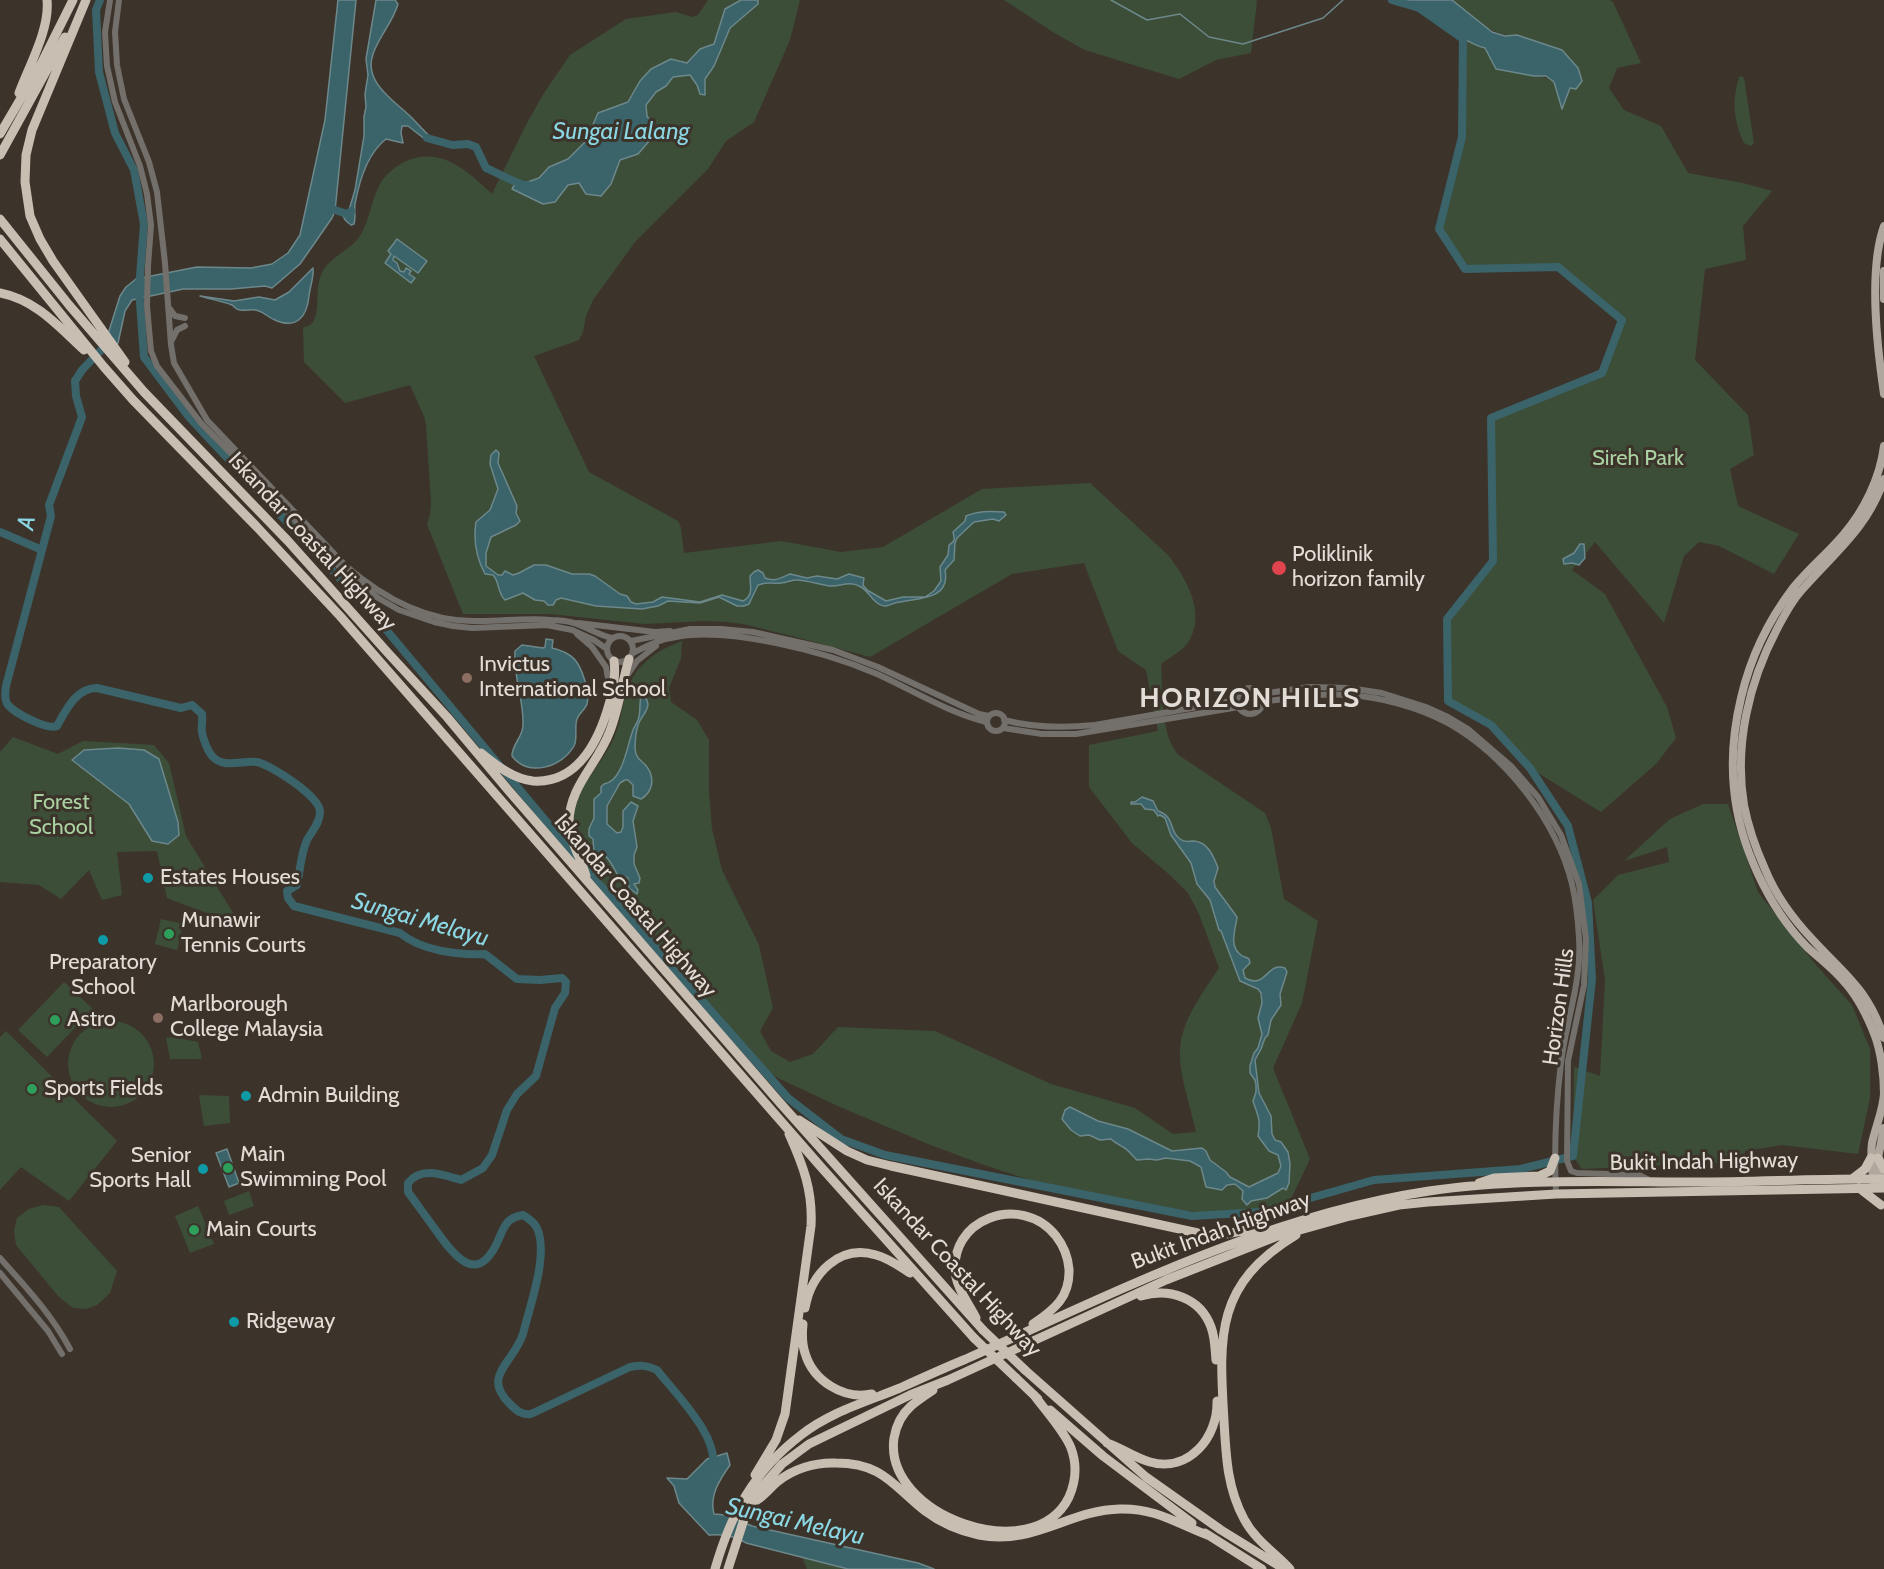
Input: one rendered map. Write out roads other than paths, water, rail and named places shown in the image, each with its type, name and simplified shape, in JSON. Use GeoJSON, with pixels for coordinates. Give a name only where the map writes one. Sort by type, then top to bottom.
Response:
{"type":"FeatureCollection","features":[{"type":"Feature","properties":{"kind":"highway"},"geometry":{"type":"LineString","coordinates":[[9,117],[43,32],[47,14],[46,0]]}},
{"type":"Feature","properties":{"kind":"highway"},"geometry":{"type":"LineString","coordinates":[[0,134],[41,64],[73,0]]}},
{"type":"Feature","properties":{"kind":"highway"},"geometry":{"type":"LineString","coordinates":[[0,155],[85,0]]}},
{"type":"Feature","properties":{"kind":"highway"},"geometry":{"type":"LineString","coordinates":[[85,0],[32,130],[25,166],[27,198],[34,227],[46,251],[144,392]]}},
{"type":"Feature","properties":{"kind":"highway","name":"Iskandar Coastal Highway"},"geometry":{"type":"LineString","coordinates":[[0,219],[69,305],[144,392],[288,541],[470,745],[792,1117],[982,1329],[1146,1477],[1259,1554],[1287,1569]]}},
{"type":"Feature","properties":{"kind":"highway","name":"Iskandar Coastal Highway"},"geometry":{"type":"LineString","coordinates":[[0,239],[133,400],[340,616],[974,1338],[1103,1456],[1210,1536],[1262,1569]]}},
{"type":"Feature","properties":{"kind":"highway"},"geometry":{"type":"LineString","coordinates":[[0,293],[21,299],[40,310],[104,367]]}},
{"type":"Feature","properties":{"kind":"highway"},"geometry":{"type":"LineString","coordinates":[[588,881],[570,834],[571,803],[578,786],[607,738],[631,656]]}},
{"type":"Feature","properties":{"kind":"highway"},"geometry":{"type":"LineString","coordinates":[[470,745],[500,767],[519,777],[534,781],[556,778],[575,768],[588,753],[604,724],[615,680],[614,661]]}},
{"type":"Feature","properties":{"kind":"highway"},"geometry":{"type":"LineString","coordinates":[[792,1117],[807,1124],[847,1151],[879,1163],[1188,1231],[1208,1234],[1226,1233],[1304,1219]]}},
{"type":"Feature","properties":{"kind":"highway"},"geometry":{"type":"LineString","coordinates":[[754,1483],[755,1472],[776,1440],[785,1414],[811,1226],[811,1198],[807,1178],[784,1124]]}},
{"type":"Feature","properties":{"kind":"highway"},"geometry":{"type":"LineString","coordinates":[[1462,1187],[1494,1178],[1539,1176],[1550,1171],[1555,1158]]}},
{"type":"Feature","properties":{"kind":"highway"},"geometry":{"type":"LineString","coordinates":[[1852,1179],[1874,1158],[1884,1169]]}},
{"type":"Feature","properties":{"kind":"highway","name":"Bukit Indah Highway"},"geometry":{"type":"LineString","coordinates":[[715,1569],[735,1511],[754,1483],[776,1457],[800,1435],[826,1418],[900,1388],[1162,1272],[1264,1232],[1304,1219],[1383,1199],[1462,1187],[1556,1182],[1852,1179],[1880,1183]]}},
{"type":"Feature","properties":{"kind":"highway","name":"Bukit Indah Highway"},"geometry":{"type":"LineString","coordinates":[[728,1569],[734,1545],[752,1501],[782,1464],[809,1444],[910,1395],[948,1380],[1166,1280],[1275,1237],[1399,1205],[1556,1194],[1859,1188],[1880,1183]]}},
{"type":"Feature","properties":{"kind":"highway"},"geometry":{"type":"LineString","coordinates":[[1859,1188],[1881,1205]]}},
{"type":"Feature","properties":{"kind":"highway"},"geometry":{"type":"LineString","coordinates":[[982,1329],[961,1292],[956,1276],[959,1248],[971,1230],[982,1221],[1002,1214],[1023,1215],[1041,1222],[1057,1237],[1067,1257],[1069,1272],[1066,1289],[1056,1307],[1017,1336]]}},
{"type":"Feature","properties":{"kind":"highway"},"geometry":{"type":"LineString","coordinates":[[1287,1569],[1252,1532],[1232,1494],[1226,1460],[1221,1349],[1225,1321],[1230,1306],[1249,1273],[1279,1245],[1320,1224]]}},
{"type":"Feature","properties":{"kind":"highway"},"geometry":{"type":"LineString","coordinates":[[900,1388],[860,1396],[842,1392],[824,1382],[813,1370],[805,1354],[802,1334],[807,1300],[812,1284],[823,1268],[851,1254],[876,1255],[920,1278]]}},
{"type":"Feature","properties":{"kind":"highway"},"geometry":{"type":"LineString","coordinates":[[1107,1443],[1156,1463],[1184,1460],[1206,1441],[1214,1428],[1218,1406],[1213,1334],[1208,1321],[1197,1307],[1181,1296],[1163,1292],[1117,1303]]}},
{"type":"Feature","properties":{"kind":"highway"},"geometry":{"type":"LineString","coordinates":[[948,1380],[911,1406],[901,1418],[894,1443],[895,1461],[902,1480],[920,1498],[955,1520],[981,1528],[1014,1530],[1037,1525],[1056,1514],[1070,1493],[1075,1471],[1071,1448],[1034,1395]]}},
{"type":"Feature","properties":{"kind":"highway"},"geometry":{"type":"LineString","coordinates":[[752,1501],[758,1500],[778,1482],[800,1469],[825,1463],[846,1463],[880,1473],[934,1517],[962,1531],[982,1536],[1023,1535],[1090,1513],[1120,1509],[1165,1516],[1210,1536]]}},
{"type":"Feature","properties":{"kind":"main road"},"geometry":{"type":"LineString","coordinates":[[1884,226],[1879,251],[1876,289],[1879,359],[1884,394]]}},
{"type":"Feature","properties":{"kind":"main road"},"geometry":{"type":"LineString","coordinates":[[1884,271],[1884,299]]}},
{"type":"Feature","properties":{"kind":"main road"},"geometry":{"type":"LineString","coordinates":[[1880,1183],[1872,1144],[1884,1094],[1876,1039],[1861,1005],[1846,984],[1807,946],[1769,897],[1757,872],[1740,823],[1733,786],[1733,755],[1741,699],[1759,644],[1793,588],[1858,516],[1875,480],[1884,446]]}},
{"type":"Feature","properties":{"kind":"main road"},"geometry":{"type":"LineString","coordinates":[[1884,479],[1866,520],[1799,593],[1767,648],[1749,699],[1741,753],[1747,821],[1765,870],[1790,914],[1853,980],[1868,1000],[1884,1038]]}},
{"type":"Feature","properties":{"kind":"main road"},"geometry":{"type":"LineString","coordinates":[[1876,499],[1884,485]]}},
{"type":"Feature","properties":{"kind":"main road"},"geometry":{"type":"LineString","coordinates":[[1874,1158],[1884,1128]]}},
{"type":"Feature","properties":{"kind":"street"},"geometry":{"type":"LineString","coordinates":[[110,0],[105,32],[107,66],[115,102],[140,166],[151,225],[148,301],[151,351],[157,366],[201,423],[343,571],[378,598],[399,610],[453,626],[548,625],[654,632],[721,629],[753,632],[833,650],[878,667],[988,719]]}},
{"type":"Feature","properties":{"kind":"street"},"geometry":{"type":"LineString","coordinates":[[119,0],[115,32],[117,65],[124,99],[149,162],[157,192],[174,363],[207,420],[346,566],[365,582],[401,604],[454,620],[548,619],[612,638],[622,636],[631,641],[690,629]]}},
{"type":"Feature","properties":{"kind":"street"},"geometry":{"type":"LineString","coordinates":[[168,302],[175,316],[185,322],[174,334],[171,345]]}},
{"type":"Feature","properties":{"kind":"street"},"geometry":{"type":"LineString","coordinates":[[172,384],[181,376]]}},
{"type":"Feature","properties":{"kind":"street"},"geometry":{"type":"LineString","coordinates":[[574,626],[607,649]]}},
{"type":"Feature","properties":{"kind":"street"},"geometry":{"type":"LineString","coordinates":[[574,626],[606,667],[611,697]]}},
{"type":"Feature","properties":{"kind":"street"},"geometry":{"type":"LineString","coordinates":[[612,638],[607,649],[610,658],[619,662],[669,638],[689,635],[753,639],[831,657],[876,674],[949,707],[988,719]]}},
{"type":"Feature","properties":{"kind":"street"},"geometry":{"type":"LineString","coordinates":[[621,687],[637,661],[669,638]]}},
{"type":"Feature","properties":{"kind":"street"},"geometry":{"type":"LineString","coordinates":[[631,641],[633,647],[631,656]]}},
{"type":"Feature","properties":{"kind":"street","name":"Horizon Hills"},"geometry":{"type":"LineString","coordinates":[[1556,1194],[1555,1158],[1561,1063],[1577,984],[1579,939],[1572,884],[1555,838],[1533,800],[1507,770],[1465,734],[1446,722],[1414,709],[1348,695],[1311,695],[1262,702],[1257,711],[1250,713],[1244,712],[1238,703],[1240,693],[1246,689],[1253,688],[1261,694],[1309,687],[1349,688],[1382,693],[1426,707],[1468,729],[1511,766],[1538,797],[1561,835],[1579,884],[1586,939],[1584,985],[1568,1061],[1566,1148],[1568,1166],[1571,1171],[1577,1173],[1639,1175],[1654,1182]]}},
{"type":"Feature","properties":{"kind":"street"},"geometry":{"type":"LineString","coordinates":[[1261,694],[1262,702]]}},
{"type":"Feature","properties":{"kind":"street"},"geometry":{"type":"LineString","coordinates":[[1238,703],[1076,734],[1042,734],[1003,728],[993,731],[988,728],[988,719],[993,714],[998,714],[1004,720],[1042,726],[1075,727],[1238,703]]}},
{"type":"Feature","properties":{"kind":"street"},"geometry":{"type":"LineString","coordinates":[[1003,728],[1004,720]]}},
{"type":"Feature","properties":{"kind":"street"},"geometry":{"type":"LineString","coordinates":[[0,1258],[57,1326],[70,1349]]}},
{"type":"Feature","properties":{"kind":"street"},"geometry":{"type":"LineString","coordinates":[[0,1273],[48,1331],[62,1354]]}},
{"type":"Feature","properties":{"kind":"water"},"geometry":{"type":"Polygon","coordinates":[[[338,0],[356,0],[335,211],[332,218],[300,264],[272,288],[265,286],[183,289],[132,300],[125,311],[116,345],[108,334],[120,296],[136,279],[197,267],[251,268],[272,264],[288,253],[300,235],[325,120],[338,0]]]}},
{"type":"Feature","properties":{"kind":"water"},"geometry":{"type":"Polygon","coordinates":[[[376,0],[395,0],[398,4],[373,54],[372,74],[382,90],[435,141],[426,140],[408,126],[402,126],[403,143],[386,139],[380,145],[369,160],[362,177],[355,204],[354,224],[351,225],[343,216],[345,211],[349,210],[355,190],[364,136],[368,75],[366,59],[376,0]]]}},
{"type":"Feature","properties":{"kind":"water","name":"Sungai Lalang"},"geometry":{"type":"Polygon","coordinates":[[[741,0],[758,0],[758,4],[730,28],[714,66],[705,79],[705,95],[700,94],[690,75],[673,77],[666,86],[656,92],[646,105],[647,116],[654,127],[664,127],[664,132],[650,140],[638,154],[620,160],[611,184],[601,196],[586,194],[579,183],[568,185],[555,202],[543,204],[512,189],[515,184],[539,178],[549,167],[568,159],[586,141],[598,113],[628,102],[640,81],[651,69],[671,59],[687,63],[700,49],[714,44],[725,9],[741,0]]]}},
{"type":"Feature","properties":{"kind":"water"},"geometry":{"type":"Polygon","coordinates":[[[1392,0],[1452,0],[1492,32],[1505,36],[1517,35],[1562,50],[1578,68],[1582,81],[1576,89],[1570,88],[1562,109],[1554,82],[1546,76],[1496,69],[1485,48],[1467,40],[1420,8],[1392,0]]]}},
{"type":"Feature","properties":{"kind":"water"},"geometry":{"type":"Polygon","coordinates":[[[397,239],[427,261],[418,273],[394,256],[393,260],[400,271],[404,272],[406,268],[411,271],[409,274],[415,278],[411,283],[385,263],[391,254],[388,251],[397,239]]]}},
{"type":"Feature","properties":{"kind":"water"},"geometry":{"type":"Polygon","coordinates":[[[313,268],[306,310],[295,322],[283,323],[256,310],[238,310],[232,305],[200,296],[234,301],[259,297],[275,300],[289,292],[313,268]]]}},
{"type":"Feature","properties":{"kind":"water"},"geometry":{"type":"Polygon","coordinates":[[[496,450],[499,453],[498,463],[517,506],[516,513],[520,521],[491,537],[486,553],[486,566],[498,575],[502,575],[505,571],[513,575],[534,565],[546,565],[572,574],[589,574],[627,596],[631,602],[636,604],[653,602],[662,597],[700,602],[722,595],[743,601],[750,593],[750,576],[758,570],[765,578],[772,580],[790,574],[807,578],[817,576],[837,579],[849,574],[864,578],[863,585],[867,590],[886,601],[903,597],[925,597],[934,591],[941,581],[940,567],[948,555],[949,545],[954,540],[953,532],[965,521],[966,516],[990,512],[1004,512],[1006,515],[999,521],[993,519],[974,522],[957,538],[954,560],[945,570],[946,580],[938,592],[932,596],[886,606],[878,604],[857,585],[830,586],[798,580],[758,585],[749,604],[744,606],[737,606],[719,597],[700,603],[668,601],[658,606],[642,609],[596,606],[561,598],[553,605],[548,605],[544,601],[535,600],[523,593],[505,600],[493,575],[485,574],[477,555],[475,542],[476,522],[490,510],[498,489],[490,464],[491,455],[496,450]]]}},
{"type":"Feature","properties":{"kind":"water"},"geometry":{"type":"Polygon","coordinates":[[[1580,544],[1584,544],[1585,558],[1579,565],[1564,564],[1563,559],[1574,553],[1580,544]]]}},
{"type":"Feature","properties":{"kind":"water"},"geometry":{"type":"Polygon","coordinates":[[[546,639],[553,640],[552,648],[570,655],[577,663],[585,681],[588,698],[586,706],[577,719],[575,743],[569,753],[562,760],[553,764],[535,768],[519,763],[512,756],[523,725],[515,651],[522,645],[543,648],[546,639]]]}},
{"type":"Feature","properties":{"kind":"water"},"geometry":{"type":"Polygon","coordinates":[[[644,696],[648,707],[638,725],[635,748],[638,757],[650,771],[652,784],[648,793],[641,799],[633,796],[633,785],[625,780],[620,783],[607,806],[607,824],[617,833],[621,832],[623,827],[623,811],[631,802],[638,806],[633,821],[637,847],[634,864],[640,878],[639,883],[634,884],[638,890],[637,894],[629,888],[628,878],[623,876],[620,878],[606,856],[603,854],[597,856],[594,853],[593,839],[589,836],[589,829],[594,818],[594,799],[601,793],[601,787],[610,782],[619,771],[639,717],[641,697],[644,696]]]}},
{"type":"Feature","properties":{"kind":"water"},"geometry":{"type":"Polygon","coordinates":[[[118,748],[144,750],[159,759],[178,822],[179,835],[168,844],[152,841],[129,804],[72,760],[84,750],[118,748]]]}},
{"type":"Feature","properties":{"kind":"water"},"geometry":{"type":"Polygon","coordinates":[[[1142,797],[1153,801],[1158,811],[1170,820],[1176,836],[1185,841],[1203,844],[1212,855],[1218,868],[1214,881],[1215,887],[1237,917],[1235,947],[1241,955],[1249,959],[1250,963],[1243,970],[1245,978],[1258,981],[1274,968],[1279,967],[1285,968],[1287,972],[1280,994],[1281,1005],[1271,1020],[1268,1035],[1255,1060],[1259,1093],[1271,1116],[1272,1134],[1288,1152],[1289,1183],[1286,1190],[1283,1188],[1267,1198],[1251,1201],[1247,1205],[1242,1199],[1243,1191],[1235,1184],[1227,1185],[1222,1190],[1206,1187],[1201,1167],[1190,1161],[1166,1158],[1137,1160],[1127,1149],[1111,1139],[1100,1140],[1089,1135],[1080,1136],[1071,1130],[1062,1119],[1065,1110],[1070,1107],[1098,1121],[1128,1129],[1172,1151],[1202,1148],[1210,1160],[1230,1177],[1249,1187],[1278,1173],[1281,1166],[1278,1155],[1269,1151],[1258,1136],[1258,1114],[1253,1101],[1256,1085],[1250,1073],[1250,1066],[1262,1034],[1258,1018],[1262,1003],[1261,993],[1258,989],[1240,981],[1219,930],[1210,900],[1197,884],[1191,863],[1171,835],[1165,818],[1158,816],[1154,810],[1145,809],[1141,804],[1131,804],[1142,797]]]}},
{"type":"Feature","properties":{"kind":"water","name":"Main Swimming Pool"},"geometry":{"type":"Polygon","coordinates":[[[227,1149],[239,1183],[229,1187],[216,1153],[227,1149]]]}},
{"type":"Feature","properties":{"kind":"water"},"geometry":{"type":"Polygon","coordinates":[[[727,1453],[730,1465],[714,1494],[714,1514],[726,1515],[752,1526],[918,1563],[934,1569],[848,1569],[746,1543],[733,1537],[709,1535],[679,1503],[674,1486],[667,1478],[687,1479],[707,1459],[727,1453]]]}},
{"type":"Feature","properties":{"kind":"waterway"},"geometry":{"type":"LineString","coordinates":[[100,0],[96,10],[99,72],[115,133],[134,170],[144,224],[139,289],[144,357],[189,417],[373,614],[591,875],[788,1098],[841,1139],[885,1155],[1192,1216],[1261,1212],[1374,1180],[1521,1169],[1573,1156],[1592,979],[1588,903],[1568,826],[1530,768],[1491,725],[1448,701],[1447,619],[1493,561],[1491,418],[1602,373],[1622,320],[1558,267],[1465,269],[1439,229],[1462,137],[1463,39],[1419,8],[1392,0]]}},
{"type":"Feature","properties":{"kind":"waterway","name":"Sungai Lalang"},"geometry":{"type":"LineString","coordinates":[[1111,0],[1147,20],[1180,14],[1209,37],[1243,44],[1323,18],[1343,0]]}},
{"type":"Feature","properties":{"kind":"waterway"},"geometry":{"type":"LineString","coordinates":[[427,138],[452,145],[468,144],[476,147],[486,168],[527,185]]}},
{"type":"Feature","properties":{"kind":"waterway"},"geometry":{"type":"LineString","coordinates":[[326,207],[350,215],[351,211]]}},
{"type":"Feature","properties":{"kind":"waterway","name":"Sungai Melayu"},"geometry":{"type":"LineString","coordinates":[[108,343],[82,370],[75,381],[76,396],[82,417],[49,505],[51,516],[6,686],[7,703],[24,717],[52,727],[57,726],[72,701],[90,689],[97,688],[181,708],[192,705],[202,714],[203,735],[213,757],[223,763],[257,762],[264,764],[294,782],[313,798],[318,806],[319,820],[305,845],[297,885],[287,891],[288,898],[294,906],[400,933],[419,944],[440,951],[485,954],[517,979],[562,978],[566,982],[565,993],[555,1008],[536,1076],[517,1094],[507,1110],[492,1155],[483,1168],[461,1180],[426,1173],[408,1183],[408,1192],[449,1248],[465,1262],[481,1263],[489,1256],[506,1224],[517,1216],[523,1215],[537,1228],[541,1252],[534,1295],[523,1334],[502,1370],[498,1385],[502,1394],[515,1409],[531,1414],[630,1367],[650,1367],[657,1370],[695,1416],[710,1444],[713,1457],[712,1469]]}},
{"type":"Feature","properties":{"kind":"waterway","name":"A"},"geometry":{"type":"LineString","coordinates":[[0,532],[42,550]]}},
{"type":"Feature","properties":{"kind":"place","name":"Poliklinik horizon family"},"geometry":{"type":"Point","coordinates":[1279,568]}},
{"type":"Feature","properties":{"kind":"place","name":"Invictus International School"},"geometry":{"type":"Point","coordinates":[467,678]}},
{"type":"Feature","properties":{"kind":"place","name":"Estates Houses"},"geometry":{"type":"Point","coordinates":[148,878]}},
{"type":"Feature","properties":{"kind":"place","name":"Munawir Tennis Courts"},"geometry":{"type":"Point","coordinates":[169,934]}},
{"type":"Feature","properties":{"kind":"place","name":"Preparatory School"},"geometry":{"type":"Point","coordinates":[103,940]}},
{"type":"Feature","properties":{"kind":"place","name":"Marlborough College Malaysia"},"geometry":{"type":"Point","coordinates":[158,1018]}},
{"type":"Feature","properties":{"kind":"place","name":"Astro"},"geometry":{"type":"Point","coordinates":[55,1020]}},
{"type":"Feature","properties":{"kind":"place","name":"Sports Fields"},"geometry":{"type":"Point","coordinates":[32,1089]}},
{"type":"Feature","properties":{"kind":"place","name":"Admin Building"},"geometry":{"type":"Point","coordinates":[246,1096]}},
{"type":"Feature","properties":{"kind":"place","name":"Main Swimming Pool"},"geometry":{"type":"Point","coordinates":[228,1168]}},
{"type":"Feature","properties":{"kind":"place","name":"Senior Sports Hall"},"geometry":{"type":"Point","coordinates":[203,1169]}},
{"type":"Feature","properties":{"kind":"place","name":"Main Courts"},"geometry":{"type":"Point","coordinates":[194,1230]}},
{"type":"Feature","properties":{"kind":"place","name":"Ridgeway"},"geometry":{"type":"Point","coordinates":[234,1322]}},
{"type":"Feature","properties":{"kind":"district","name":"HORIZON HILLS"},"geometry":{"type":"Point","coordinates":[1250,699]}},
{"type":"Feature","properties":{"kind":"park label","name":"Sireh Park"},"geometry":{"type":"Point","coordinates":[1638,459]}},
{"type":"Feature","properties":{"kind":"park label","name":"Forest School"},"geometry":{"type":"Point","coordinates":[61,816]}}]}
